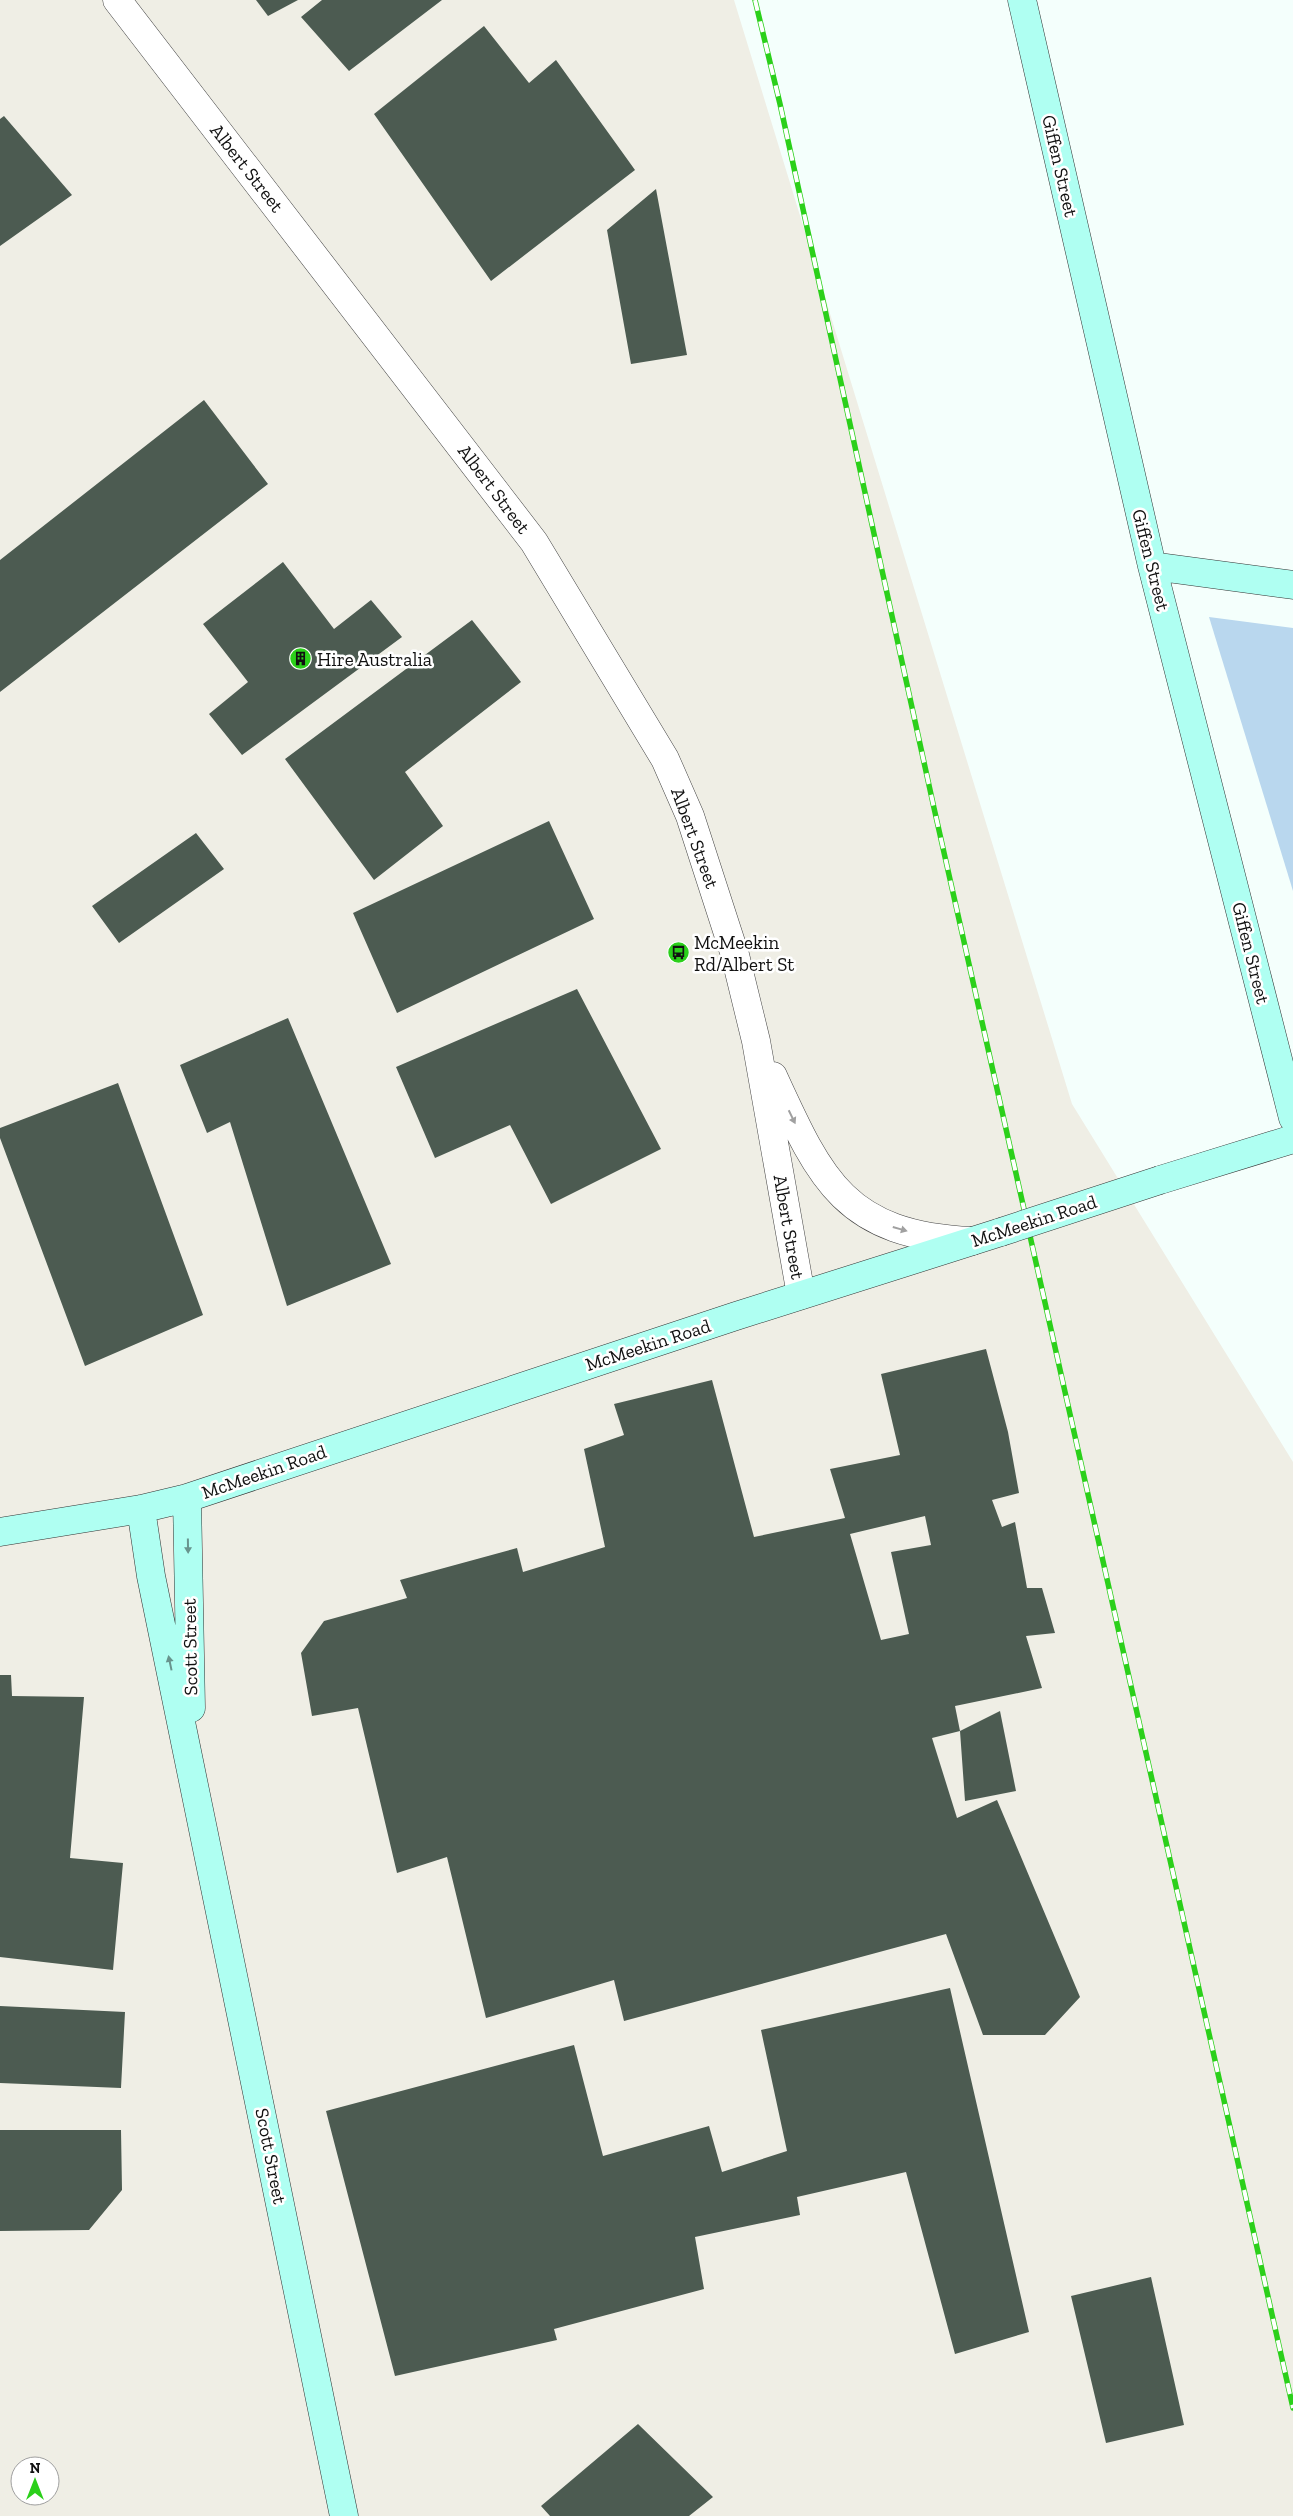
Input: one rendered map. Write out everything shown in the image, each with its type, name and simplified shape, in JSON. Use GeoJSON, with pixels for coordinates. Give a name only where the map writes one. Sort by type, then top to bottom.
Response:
{"type":"FeatureCollection","features":[{"type":"Feature","properties":{"kind":"street","name":"Albert Street"},"geometry":{"type":"LineString","coordinates":[[117,0],[534,542],[611,665],[665,759],[690,816],[735,955],[756,1041],[801,1295]]}},
{"type":"Feature","properties":{"kind":"street","name":"Giffen Street"},"geometry":{"type":"LineString","coordinates":[[1022,0],[1152,566],[1293,1118]]}},
{"type":"Feature","properties":{"kind":"street"},"geometry":{"type":"LineString","coordinates":[[1152,566],[1293,585]]}},
{"type":"Feature","properties":{"kind":"street","name":"Albert Street"},"geometry":{"type":"LineString","coordinates":[[756,1041],[813,1159],[840,1195],[853,1207],[892,1227],[947,1240],[972,1241]]}},
{"type":"Feature","properties":{"kind":"street","name":"McMeekin Road"},"geometry":{"type":"LineString","coordinates":[[0,1532],[141,1509],[188,1498],[801,1295],[1293,1139]]}},
{"type":"Feature","properties":{"kind":"street","name":"Scott Street"},"geometry":{"type":"LineString","coordinates":[[188,1498],[192,1717],[198,1796]]}},
{"type":"Feature","properties":{"kind":"street","name":"Scott Street"},"geometry":{"type":"LineString","coordinates":[[141,1509],[152,1576],[344,2516]]}},
{"type":"Feature","properties":{"kind":"shaded area"},"geometry":{"type":"Polygon","coordinates":[[[0,0],[734,0],[1072,1104],[1293,1462],[1293,2516],[0,2516],[0,0]]]}},
{"type":"Feature","properties":{"kind":"shaded area"},"geometry":{"type":"Polygon","coordinates":[[[1209,617],[1293,628],[1293,891],[1209,617]]]}},
{"type":"Feature","properties":{"kind":"building"},"geometry":{"type":"Polygon","coordinates":[[[256,0],[298,0],[268,16],[256,0]]]}},
{"type":"Feature","properties":{"kind":"building"},"geometry":{"type":"Polygon","coordinates":[[[322,0],[442,0],[349,71],[301,17],[322,0]]]}},
{"type":"Feature","properties":{"kind":"building"},"geometry":{"type":"Polygon","coordinates":[[[484,26],[529,83],[556,60],[635,170],[491,281],[374,114],[484,26]]]}},
{"type":"Feature","properties":{"kind":"building"},"geometry":{"type":"Polygon","coordinates":[[[4,116],[72,195],[0,246],[0,119],[4,116]]]}},
{"type":"Feature","properties":{"kind":"building"},"geometry":{"type":"Polygon","coordinates":[[[656,189],[687,355],[631,364],[607,230],[656,189]]]}},
{"type":"Feature","properties":{"kind":"building"},"geometry":{"type":"Polygon","coordinates":[[[204,400],[268,484],[0,692],[0,560],[204,400]]]}},
{"type":"Feature","properties":{"kind":"building","name":"Hire Australia"},"geometry":{"type":"Polygon","coordinates":[[[283,562],[334,629],[371,600],[402,637],[242,755],[209,714],[248,682],[203,624],[283,562]]]}},
{"type":"Feature","properties":{"kind":"building"},"geometry":{"type":"Polygon","coordinates":[[[472,620],[521,682],[405,772],[443,826],[374,880],[285,759],[472,620]]]}},
{"type":"Feature","properties":{"kind":"building"},"geometry":{"type":"Polygon","coordinates":[[[549,821],[594,919],[397,1013],[353,913],[549,821]]]}},
{"type":"Feature","properties":{"kind":"building"},"geometry":{"type":"Polygon","coordinates":[[[196,833],[224,869],[119,943],[92,906],[196,833]]]}},
{"type":"Feature","properties":{"kind":"building"},"geometry":{"type":"Polygon","coordinates":[[[577,989],[661,1149],[551,1204],[510,1125],[435,1158],[396,1067],[577,989]]]}},
{"type":"Feature","properties":{"kind":"building"},"geometry":{"type":"Polygon","coordinates":[[[288,1018],[391,1264],[287,1306],[230,1122],[207,1133],[180,1065],[288,1018]]]}},
{"type":"Feature","properties":{"kind":"building"},"geometry":{"type":"Polygon","coordinates":[[[118,1083],[203,1315],[85,1366],[0,1138],[0,1128],[118,1083]]]}},
{"type":"Feature","properties":{"kind":"building"},"geometry":{"type":"Polygon","coordinates":[[[986,1349],[1008,1432],[1019,1493],[992,1500],[1002,1527],[1015,1522],[1027,1588],[1042,1588],[1055,1633],[1026,1636],[1042,1688],[955,1706],[960,1731],[932,1738],[957,1818],[997,1800],[1080,1997],[1045,2035],[983,2035],[946,1934],[624,2021],[614,1980],[486,2018],[447,1857],[397,1873],[358,1708],[312,1716],[301,1653],[324,1621],[407,1598],[400,1580],[517,1548],[523,1572],[605,1547],[584,1449],[624,1435],[614,1404],[712,1380],[754,1537],[845,1518],[830,1469],[900,1455],[881,1374],[986,1349]],[[925,1516],[850,1534],[881,1640],[909,1634],[891,1552],[931,1545],[925,1516]]]}},
{"type":"Feature","properties":{"kind":"building"},"geometry":{"type":"Polygon","coordinates":[[[0,1675],[11,1675],[12,1696],[84,1697],[70,1858],[123,1863],[113,1970],[0,1957],[0,1675]]]}},
{"type":"Feature","properties":{"kind":"building"},"geometry":{"type":"Polygon","coordinates":[[[1000,1711],[1016,1791],[965,1801],[960,1731],[1000,1711]]]}},
{"type":"Feature","properties":{"kind":"building"},"geometry":{"type":"Polygon","coordinates":[[[950,1988],[1029,2332],[955,2354],[906,2172],[797,2197],[800,2215],[695,2237],[704,2289],[554,2329],[557,2340],[395,2376],[326,2111],[574,2045],[603,2156],[709,2126],[722,2172],[787,2151],[761,2030],[950,1988]]]}},
{"type":"Feature","properties":{"kind":"building"},"geometry":{"type":"Polygon","coordinates":[[[0,2006],[125,2012],[121,2088],[0,2083],[0,2006]]]}},
{"type":"Feature","properties":{"kind":"building"},"geometry":{"type":"Polygon","coordinates":[[[0,2130],[121,2130],[122,2190],[89,2230],[0,2231],[0,2130]]]}},
{"type":"Feature","properties":{"kind":"building"},"geometry":{"type":"Polygon","coordinates":[[[1151,2277],[1184,2425],[1106,2443],[1071,2296],[1151,2277]]]}},
{"type":"Feature","properties":{"kind":"building"},"geometry":{"type":"Polygon","coordinates":[[[638,2424],[713,2497],[689,2516],[550,2516],[541,2506],[638,2424]]]}},
{"type":"Feature","properties":{"kind":"railway"},"geometry":{"type":"LineString","coordinates":[[755,0],[780,104],[934,808],[1293,2408]]}},
{"type":"Feature","properties":{"kind":"place","name":"Hire Australia"},"geometry":{"type":"Point","coordinates":[301,659]}},
{"type":"Feature","properties":{"kind":"place","name":"McMeekin Rd/Albert St"},"geometry":{"type":"Point","coordinates":[678,953]}}]}
